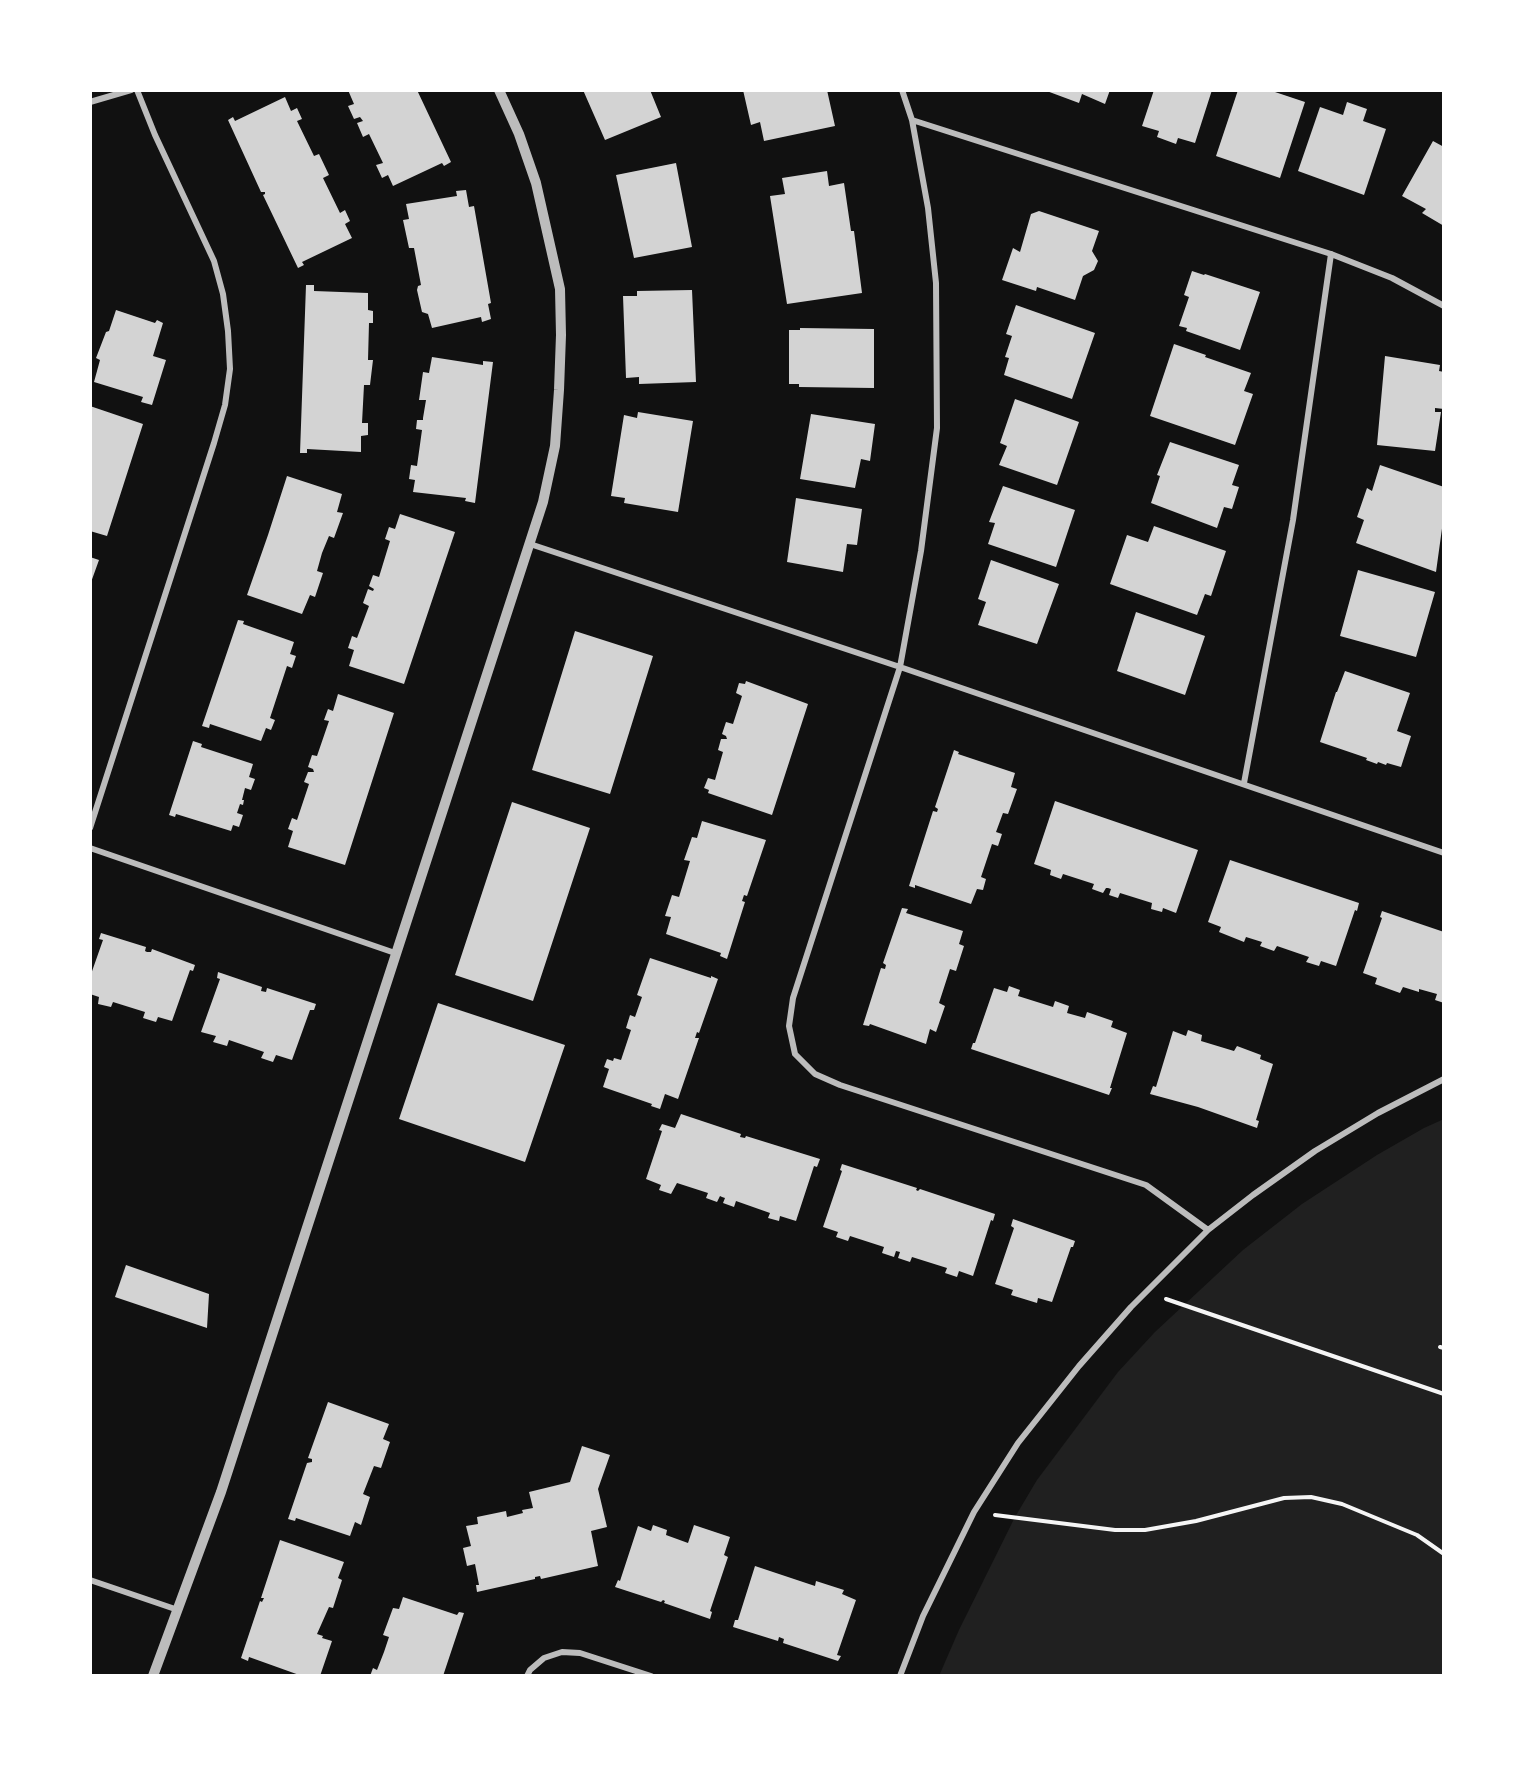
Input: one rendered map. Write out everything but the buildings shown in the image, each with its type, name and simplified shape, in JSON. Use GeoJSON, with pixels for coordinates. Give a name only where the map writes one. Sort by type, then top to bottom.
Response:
{"type":"FeatureCollection","features":[{"type":"Feature","properties":{"kind":"street"},"geometry":{"type":"LineString","coordinates":[[90,102],[131,90]]}},
{"type":"Feature","properties":{"kind":"street"},"geometry":{"type":"LineString","coordinates":[[90,828],[214,442],[225,405],[230,369],[225,303],[214,261],[137,90]]}},
{"type":"Feature","properties":{"kind":"street"},"geometry":{"type":"LineString","coordinates":[[153,1676],[225,1480],[543,502],[555,446],[559,390],[560,289],[536,183],[519,134],[499,90]]}},
{"type":"Feature","properties":{"kind":"street"},"geometry":{"type":"LineString","coordinates":[[902,90],[912,120],[928,208],[936,283],[937,428],[921,551],[900,667],[793,998],[789,1026],[795,1054],[815,1074],[840,1085],[1146,1185],[1208,1230]]}},
{"type":"Feature","properties":{"kind":"street"},"geometry":{"type":"LineString","coordinates":[[912,120],[1331,254],[1392,278],[1444,306]]}},
{"type":"Feature","properties":{"kind":"street"},"geometry":{"type":"LineString","coordinates":[[1244,783],[1293,520],[1331,254]]}},
{"type":"Feature","properties":{"kind":"street"},"geometry":{"type":"LineString","coordinates":[[530,544],[1244,783],[1444,853]]}},
{"type":"Feature","properties":{"kind":"street"},"geometry":{"type":"LineString","coordinates":[[90,848],[395,953]]}},
{"type":"Feature","properties":{"kind":"street"},"geometry":{"type":"LineString","coordinates":[[900,1676],[923,1616],[974,1512],[1018,1443],[1079,1366],[1146,1292],[1208,1230],[1253,1195],[1315,1151],[1378,1113],[1444,1079]]}},
{"type":"Feature","properties":{"kind":"street"},"geometry":{"type":"LineString","coordinates":[[90,1580],[178,1610]]}},
{"type":"Feature","properties":{"kind":"street"},"geometry":{"type":"LineString","coordinates":[[527,1676],[530,1670],[544,1658],[562,1652],[580,1653],[651,1676]]}},
{"type":"Feature","properties":{"kind":"path"},"geometry":{"type":"LineString","coordinates":[[1146,1292],[1444,1394]]}},
{"type":"Feature","properties":{"kind":"path"},"geometry":{"type":"LineString","coordinates":[[974,1512],[1114,1530],[1145,1530],[1196,1521],[1284,1498],[1311,1497],[1342,1504],[1418,1535],[1444,1554]]}},
{"type":"Feature","properties":{"kind":"shaded area"},"geometry":{"type":"Polygon","coordinates":[[[1444,1119],[1444,1676],[939,1676],[1015,1517],[1037,1480],[1118,1372],[1155,1332],[1243,1250],[1302,1204],[1377,1155],[1444,1119]]]}}]}
